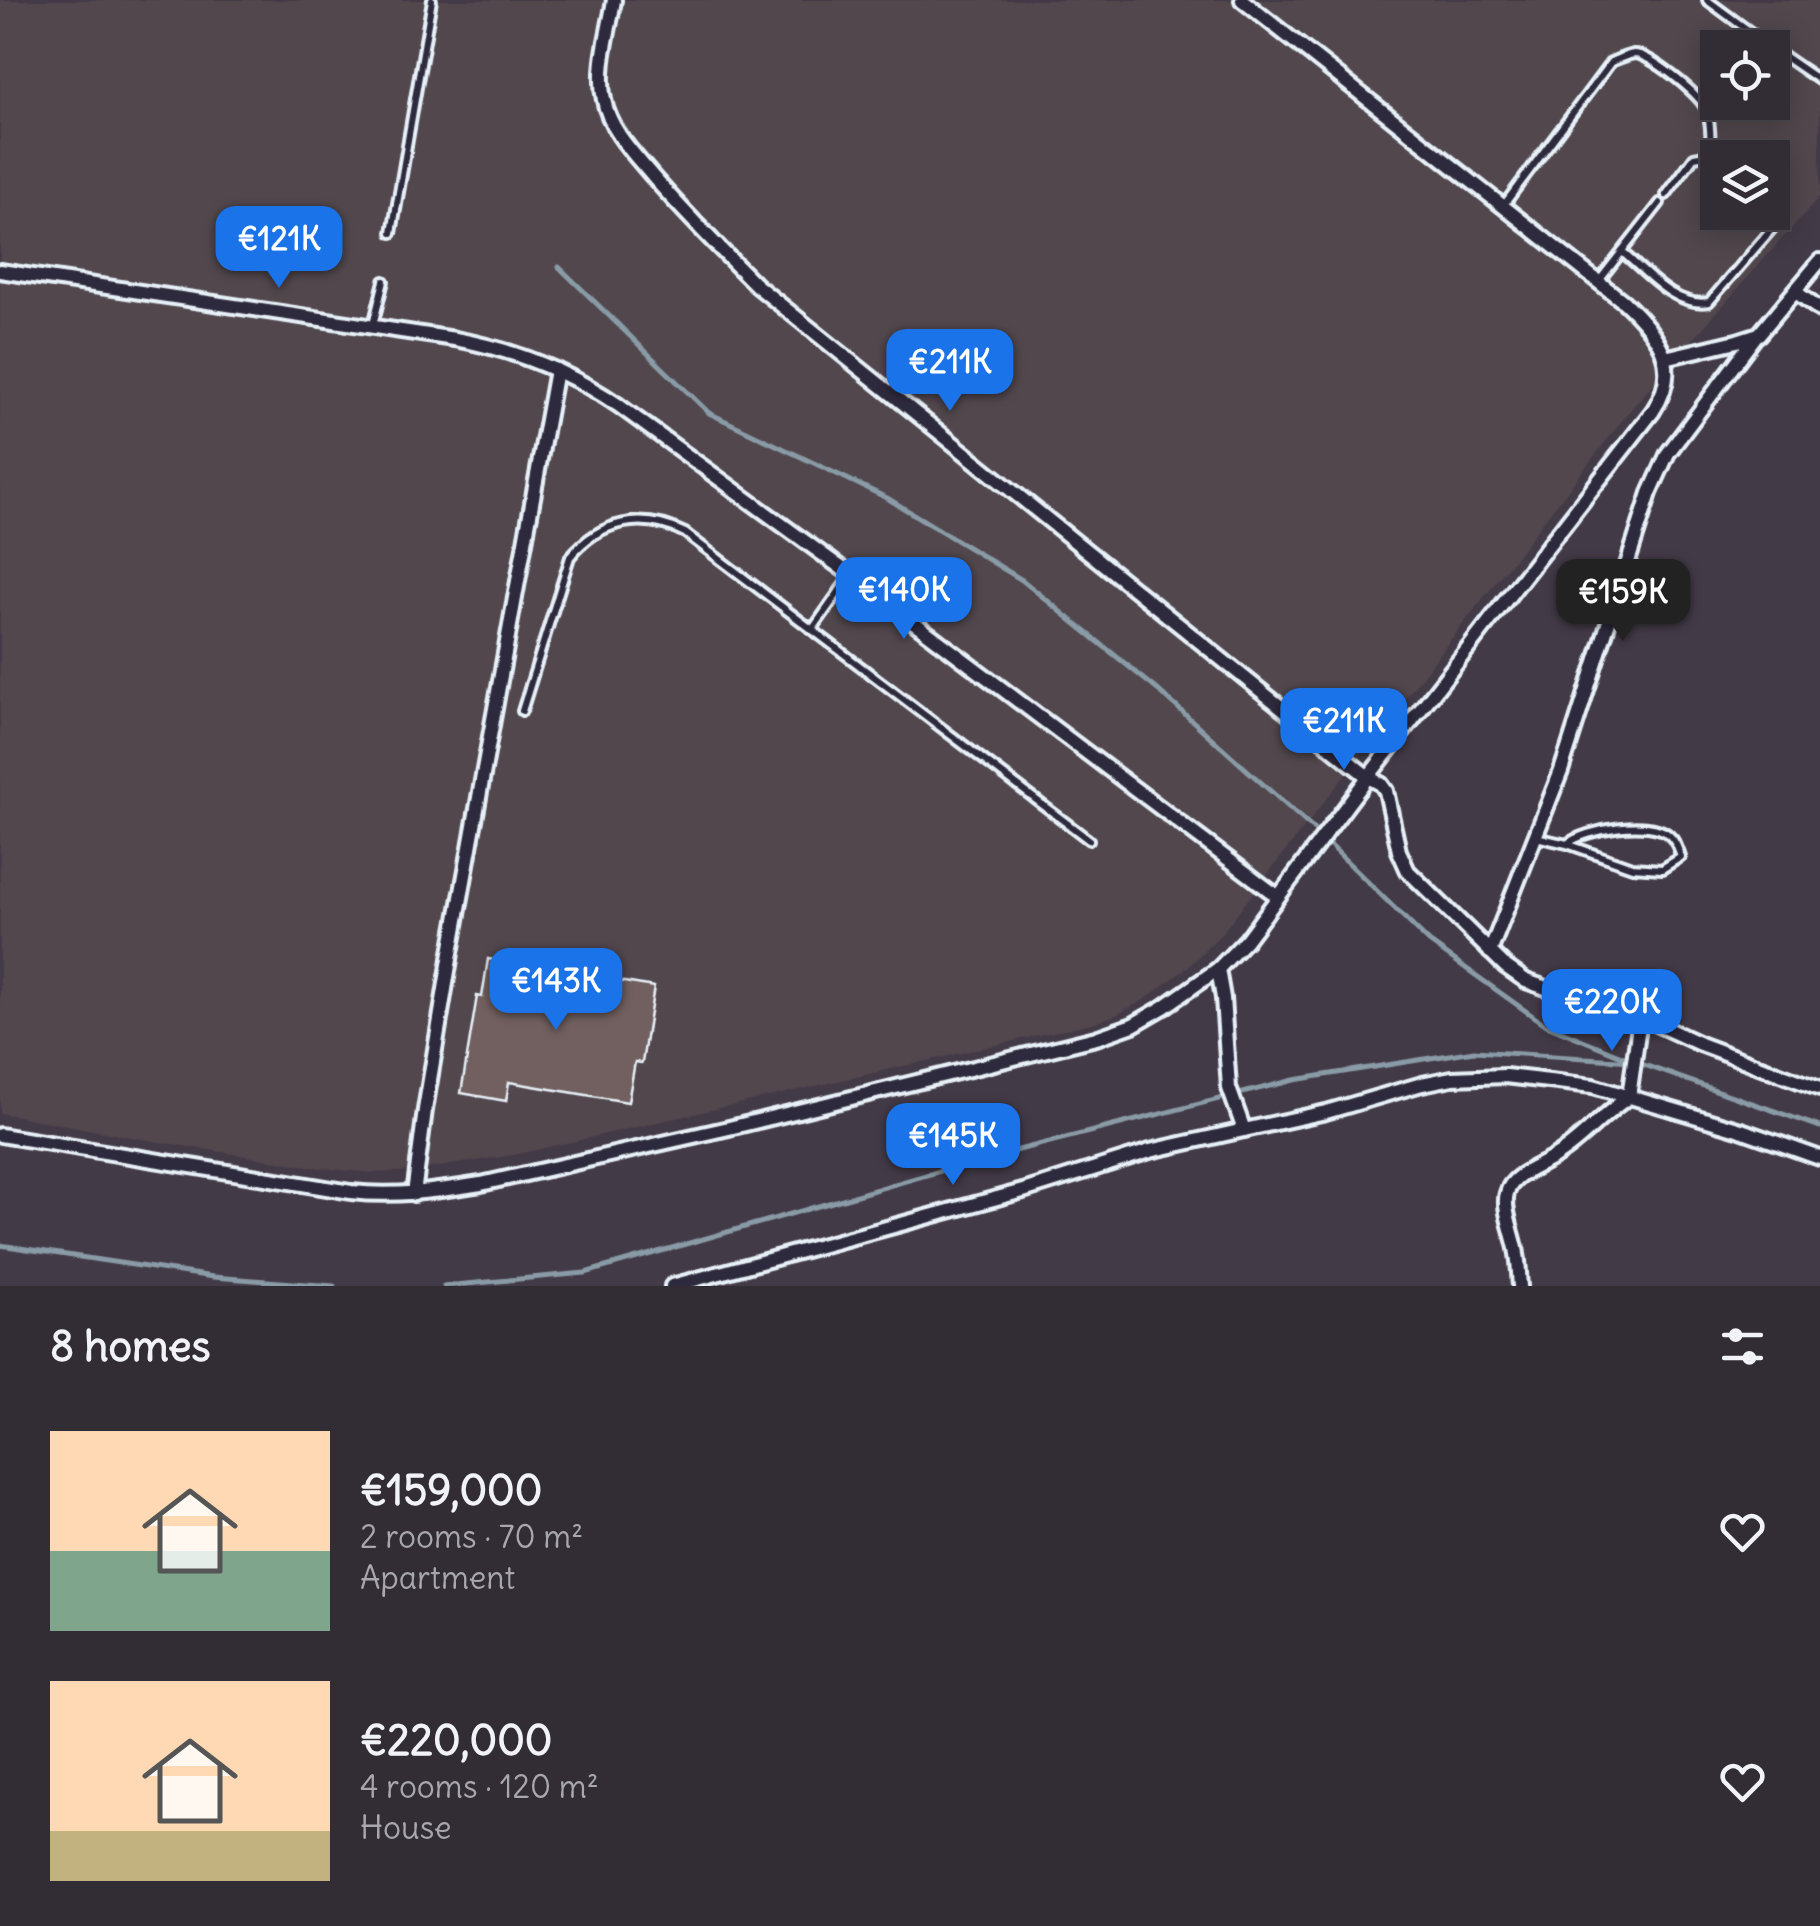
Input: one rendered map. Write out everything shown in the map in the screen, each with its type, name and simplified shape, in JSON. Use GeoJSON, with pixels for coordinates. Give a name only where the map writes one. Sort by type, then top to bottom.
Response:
{"type":"FeatureCollection","features":[{"type":"Feature","properties":{"kind":"street"},"geometry":{"type":"LineString","coordinates":[[614,0],[603,70],[606,109],[626,144],[694,224],[756,285],[1381,784],[1408,871],[1490,952],[1535,985],[1612,1004],[1700,1044],[1820,1089]]}},
{"type":"Feature","properties":{"kind":"street"},"geometry":{"type":"LineString","coordinates":[[0,1135],[351,1192],[414,1194],[482,1184],[710,1133],[1086,1041],[1142,1020],[1218,969],[1246,940],[1276,896],[1653,411],[1665,386],[1667,367],[1658,340],[1645,322],[1242,0]]}},
{"type":"Feature","properties":{"kind":"street"},"geometry":{"type":"LineString","coordinates":[[1490,952],[1577,723],[1650,493],[1668,453],[1756,336],[1820,261]]}},
{"type":"Feature","properties":{"kind":"street"},"geometry":{"type":"LineString","coordinates":[[0,271],[481,344],[526,357],[580,380],[850,575],[1276,896]]}},
{"type":"Feature","properties":{"kind":"street"},"geometry":{"type":"LineString","coordinates":[[1796,292],[1820,310]]}},
{"type":"Feature","properties":{"kind":"street"},"geometry":{"type":"LineString","coordinates":[[1665,358],[1756,336]]}},
{"type":"Feature","properties":{"kind":"street"},"geometry":{"type":"LineString","coordinates":[[414,1194],[454,934],[556,370]]}},
{"type":"Feature","properties":{"kind":"street"},"geometry":{"type":"LineString","coordinates":[[1218,969],[1229,1088],[1244,1130]]}},
{"type":"Feature","properties":{"kind":"street"},"geometry":{"type":"LineString","coordinates":[[1629,1097],[1640,1018]]}},
{"type":"Feature","properties":{"kind":"street"},"geometry":{"type":"LineString","coordinates":[[672,1286],[1023,1191],[1150,1150],[1304,1117],[1452,1078],[1494,1076],[1584,1084],[1741,1130],[1820,1158]]}},
{"type":"Feature","properties":{"kind":"street"},"geometry":{"type":"LineString","coordinates":[[1520,1286],[1506,1202],[1511,1184],[1572,1147],[1613,1107],[1629,1097]]}},
{"type":"Feature","properties":{"kind":"lane"},"geometry":{"type":"LineString","coordinates":[[392,234],[432,0]]}},
{"type":"Feature","properties":{"kind":"lane"},"geometry":{"type":"LineString","coordinates":[[1706,0],[1747,30]]}},
{"type":"Feature","properties":{"kind":"lane"},"geometry":{"type":"LineString","coordinates":[[1503,206],[1612,62],[1633,54],[1661,68],[1703,103],[1712,140]]}},
{"type":"Feature","properties":{"kind":"lane"},"geometry":{"type":"LineString","coordinates":[[1790,61],[1820,82]]}},
{"type":"Feature","properties":{"kind":"lane"},"geometry":{"type":"LineString","coordinates":[[1666,194],[1694,157],[1700,157]]}},
{"type":"Feature","properties":{"kind":"lane"},"geometry":{"type":"LineString","coordinates":[[1598,282],[1660,203]]}},
{"type":"Feature","properties":{"kind":"lane"},"geometry":{"type":"LineString","coordinates":[[1622,252],[1678,298],[1698,304],[1709,302],[1771,230]]}},
{"type":"Feature","properties":{"kind":"lane"},"geometry":{"type":"LineString","coordinates":[[373,326],[384,281]]}},
{"type":"Feature","properties":{"kind":"lane"},"geometry":{"type":"LineString","coordinates":[[522,711],[570,557],[586,539],[608,527],[632,521],[660,523],[685,533],[1088,840]]}},
{"type":"Feature","properties":{"kind":"lane"},"geometry":{"type":"LineString","coordinates":[[812,630],[850,575]]}},
{"type":"Feature","properties":{"kind":"lane"},"geometry":{"type":"LineString","coordinates":[[1534,837],[1632,867],[1662,870],[1681,857],[1667,832],[1646,826],[1591,833],[1567,844]]}},
{"type":"Feature","properties":{"kind":"shaded area"},"geometry":{"type":"Polygon","coordinates":[[[0,0],[1820,0],[1820,196],[1790,230],[1790,140],[1700,140],[1700,230],[1790,230],[1632,408],[1221,934],[1188,967],[1144,1000],[1092,1023],[514,1155],[413,1171],[372,1173],[320,1168],[0,1113],[0,0]]]}},
{"type":"Feature","properties":{"kind":"building"},"geometry":{"type":"Polygon","coordinates":[[[488,959],[654,987],[642,1063],[635,1062],[628,1102],[509,1082],[506,1101],[461,1093],[477,996],[482,997],[488,959]]]}},
{"type":"Feature","properties":{"kind":"waterway"},"geometry":{"type":"LineString","coordinates":[[559,267],[709,413],[887,498],[1022,580],[1159,691],[1322,837],[1429,942],[1544,1024],[1624,1057]]}},
{"type":"Feature","properties":{"kind":"waterway"},"geometry":{"type":"LineString","coordinates":[[444,1286],[585,1273],[975,1161],[1294,1080],[1474,1051],[1633,1061],[1820,1127]]}},
{"type":"Feature","properties":{"kind":"waterway"},"geometry":{"type":"LineString","coordinates":[[0,1245],[213,1277],[334,1286]]}}]}
